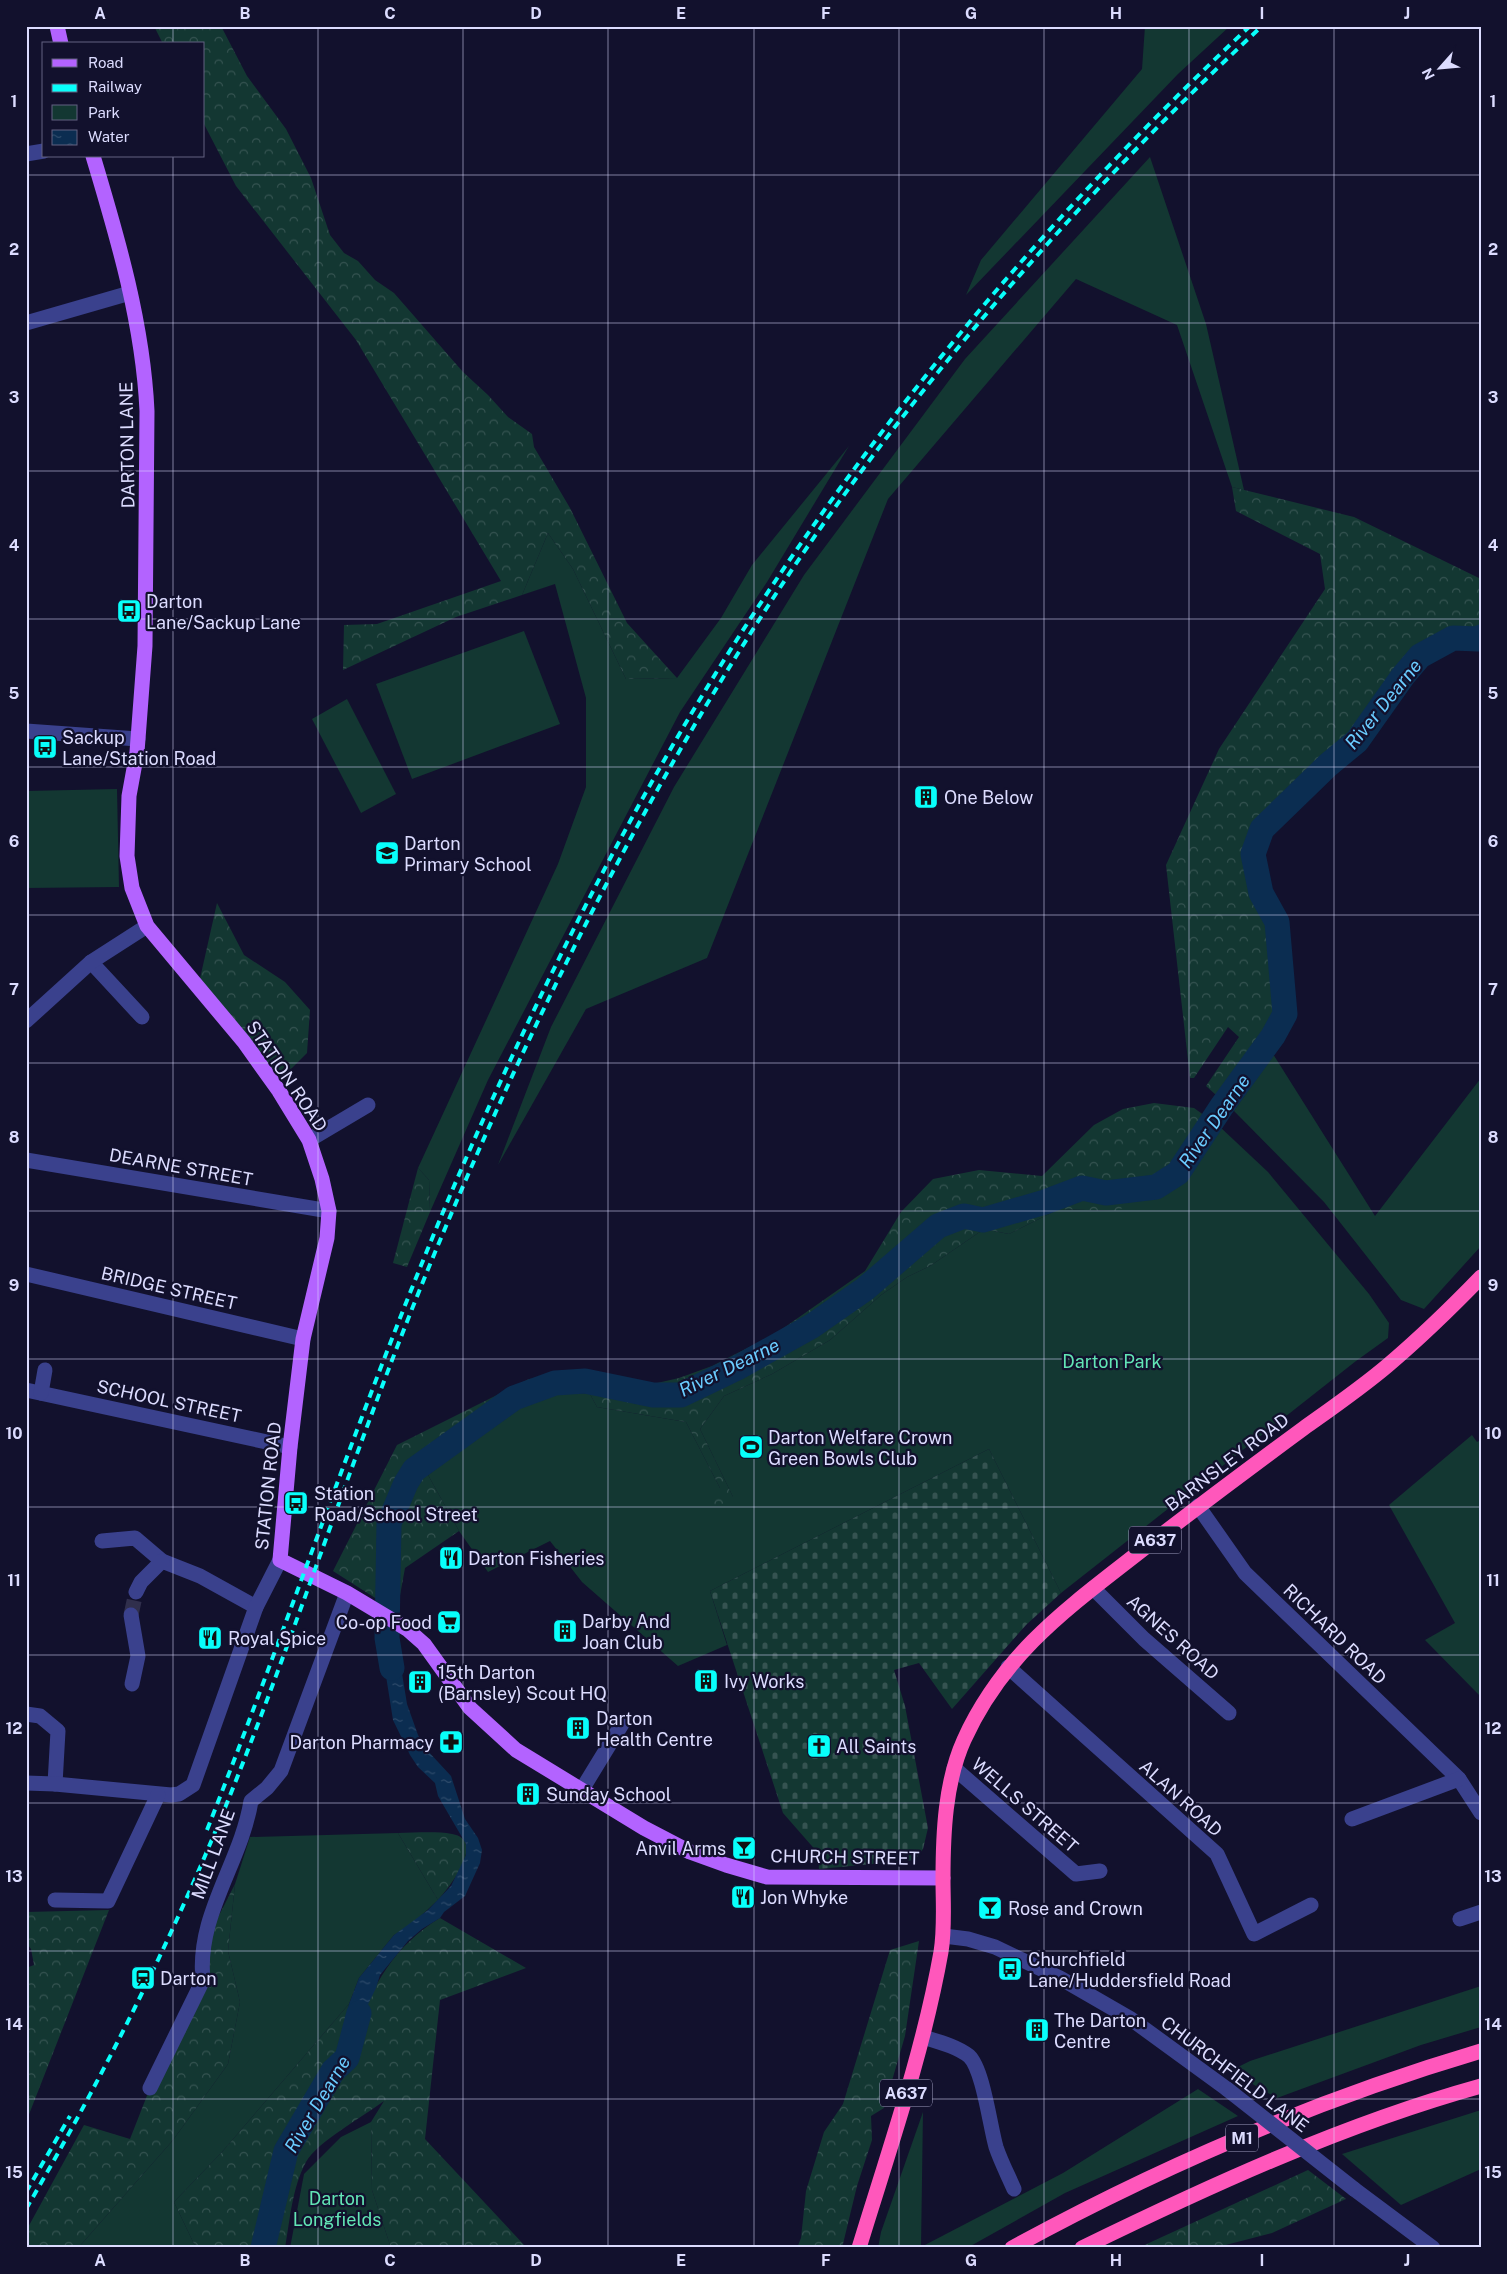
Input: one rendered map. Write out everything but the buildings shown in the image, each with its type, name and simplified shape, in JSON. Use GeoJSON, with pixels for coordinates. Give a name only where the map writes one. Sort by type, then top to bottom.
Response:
{"type":"FeatureCollection","features":[{"type":"Feature","properties":{"kind":"highway","name":"BARNSLEY ROAD"},"geometry":{"type":"LineString","coordinates":[[943,1878],[947,1803],[954,1768],[963,1742],[979,1711],[1008,1667],[1044,1628],[1093,1588],[1198,1506],[1385,1368],[1447,1312],[1481,1277]]}},
{"type":"Feature","properties":{"kind":"highway","name":"A637"},"geometry":{"type":"LineString","coordinates":[[859,2248],[923,2037],[944,1936],[943,1878]]}},
{"type":"Feature","properties":{"kind":"highway","name":"M1"},"geometry":{"type":"LineString","coordinates":[[1012,2248],[1198,2156],[1308,2111],[1481,2051]]}},
{"type":"Feature","properties":{"kind":"highway","name":"M1"},"geometry":{"type":"LineString","coordinates":[[1082,2248],[1194,2194],[1276,2159],[1429,2100],[1481,2086]]}},
{"type":"Feature","properties":{"kind":"main road"},"geometry":{"type":"LineString","coordinates":[[57,26],[61,42]]}},
{"type":"Feature","properties":{"kind":"main road","name":"DARTON LANE"},"geometry":{"type":"LineString","coordinates":[[94,158],[130,293],[142,346],[147,411],[145,646],[138,739]]}},
{"type":"Feature","properties":{"kind":"main road","name":"STATION ROAD"},"geometry":{"type":"LineString","coordinates":[[138,739],[129,796],[127,856],[132,888],[147,926],[244,1042],[279,1091],[310,1140],[322,1179],[329,1211],[327,1238],[303,1339],[290,1447],[280,1560]]}},
{"type":"Feature","properties":{"kind":"main road","name":"CHURCH STREET"},"geometry":{"type":"LineString","coordinates":[[280,1560],[374,1609],[400,1625],[424,1644],[470,1708],[516,1750],[644,1828],[690,1852],[767,1877],[943,1878]]}},
{"type":"Feature","properties":{"kind":"street"},"geometry":{"type":"LineString","coordinates":[[26,154],[42,151]]}},
{"type":"Feature","properties":{"kind":"street"},"geometry":{"type":"LineString","coordinates":[[26,323],[130,293]]}},
{"type":"Feature","properties":{"kind":"street"},"geometry":{"type":"LineString","coordinates":[[26,731],[138,739]]}},
{"type":"Feature","properties":{"kind":"street"},"geometry":{"type":"LineString","coordinates":[[26,1021],[91,962],[147,926]]}},
{"type":"Feature","properties":{"kind":"street"},"geometry":{"type":"LineString","coordinates":[[91,962],[142,1017]]}},
{"type":"Feature","properties":{"kind":"street"},"geometry":{"type":"LineString","coordinates":[[310,1140],[368,1106]]}},
{"type":"Feature","properties":{"kind":"street","name":"DEARNE STREET"},"geometry":{"type":"LineString","coordinates":[[26,1160],[329,1211]]}},
{"type":"Feature","properties":{"kind":"street","name":"BRIDGE STREET"},"geometry":{"type":"LineString","coordinates":[[26,1274],[303,1339]]}},
{"type":"Feature","properties":{"kind":"street","name":"SCHOOL STREET"},"geometry":{"type":"LineString","coordinates":[[45,1370],[33,1391],[290,1447]]}},
{"type":"Feature","properties":{"kind":"street","name":"RICHARD ROAD"},"geometry":{"type":"LineString","coordinates":[[1198,1506],[1245,1573],[1459,1779],[1481,1814]]}},
{"type":"Feature","properties":{"kind":"street"},"geometry":{"type":"LineString","coordinates":[[102,1541],[135,1538],[162,1561],[200,1576],[256,1607]]}},
{"type":"Feature","properties":{"kind":"street","name":"STATION ROAD"},"geometry":{"type":"LineString","coordinates":[[158,1795],[179,1794],[193,1785],[256,1607],[280,1560]]}},
{"type":"Feature","properties":{"kind":"street"},"geometry":{"type":"LineString","coordinates":[[136,1592],[141,1582],[162,1561]]}},
{"type":"Feature","properties":{"kind":"street","name":"AGNES ROAD"},"geometry":{"type":"LineString","coordinates":[[1093,1588],[1144,1639],[1229,1713]]}},
{"type":"Feature","properties":{"kind":"street","name":"MILL LANE"},"geometry":{"type":"LineString","coordinates":[[150,2081],[203,1980],[201,1963],[203,1945],[213,1906],[237,1853],[248,1822],[251,1802],[267,1788],[281,1771],[347,1594]]}},
{"type":"Feature","properties":{"kind":"street"},"geometry":{"type":"LineString","coordinates":[[131,1615],[138,1656],[132,1684]]}},
{"type":"Feature","properties":{"kind":"street","name":"ALAN ROAD"},"geometry":{"type":"LineString","coordinates":[[1008,1667],[1216,1854],[1254,1934],[1311,1905]]}},
{"type":"Feature","properties":{"kind":"street"},"geometry":{"type":"LineString","coordinates":[[26,1714],[40,1716],[58,1731],[55,1784]]}},
{"type":"Feature","properties":{"kind":"street"},"geometry":{"type":"LineString","coordinates":[[581,1791],[622,1724]]}},
{"type":"Feature","properties":{"kind":"street","name":"WELLS STREET"},"geometry":{"type":"LineString","coordinates":[[954,1768],[1076,1874],[1100,1871]]}},
{"type":"Feature","properties":{"kind":"street"},"geometry":{"type":"LineString","coordinates":[[1352,1819],[1459,1779]]}},
{"type":"Feature","properties":{"kind":"street"},"geometry":{"type":"LineString","coordinates":[[26,1783],[55,1784],[158,1795],[108,1901],[55,1900]]}},
{"type":"Feature","properties":{"kind":"street"},"geometry":{"type":"LineString","coordinates":[[1460,1919],[1481,1912]]}},
{"type":"Feature","properties":{"kind":"street","name":"CHURCHFIELD LANE"},"geometry":{"type":"LineString","coordinates":[[944,1936],[968,1939],[996,1947],[1060,1978],[1132,2019],[1227,2089],[1354,2189],[1433,2248]]}},
{"type":"Feature","properties":{"kind":"street"},"geometry":{"type":"LineString","coordinates":[[923,2037],[949,2045],[969,2057],[975,2064],[980,2075],[988,2118],[997,2149],[1014,2190]]}},
{"type":"Feature","properties":{"kind":"green space"},"geometry":{"type":"Polygon","coordinates":[[[154,26],[221,26],[247,76],[286,129],[311,178],[330,235],[344,253],[358,261],[375,280],[394,293],[463,372],[508,417],[532,434],[534,447],[570,508],[627,623],[677,678],[626,679],[573,569],[548,533],[522,595],[456,617],[343,670],[344,625],[377,624],[501,581],[356,340],[236,186],[205,126],[205,42],[162,42],[154,26]]]}},
{"type":"Feature","properties":{"kind":"green space"},"geometry":{"type":"Polygon","coordinates":[[[1145,26],[1230,26],[1178,74],[966,295],[981,260],[1142,69],[1145,26]]]}},
{"type":"Feature","properties":{"kind":"green space"},"geometry":{"type":"Polygon","coordinates":[[[1150,157],[1206,324],[1244,490],[1232,487],[1177,325],[1076,279],[888,499],[707,958],[586,1009],[498,1165],[551,1027],[674,787],[804,575],[965,359],[1150,157]]]}},
{"type":"Feature","properties":{"kind":"green space"},"geometry":{"type":"Polygon","coordinates":[[[849,446],[767,582],[680,712],[488,1080],[430,1212],[429,1180],[418,1168],[558,864],[586,787],[586,698],[555,584],[522,595],[548,533],[573,569],[626,679],[677,678],[721,618],[752,565],[849,446]]]}},
{"type":"Feature","properties":{"kind":"green space"},"geometry":{"type":"Polygon","coordinates":[[[1232,487],[1354,517],[1481,579],[1481,644],[1455,644],[1424,663],[1362,749],[1269,835],[1261,860],[1285,922],[1293,1015],[1273,1054],[1234,1111],[1206,1086],[1239,1037],[1228,1027],[1194,1078],[1190,1078],[1166,865],[1219,749],[1325,589],[1320,554],[1236,511],[1232,487]]]}},
{"type":"Feature","properties":{"kind":"green space"},"geometry":{"type":"Polygon","coordinates":[[[524,631],[560,724],[412,779],[376,684],[524,631]]]}},
{"type":"Feature","properties":{"kind":"green space"},"geometry":{"type":"Polygon","coordinates":[[[347,699],[396,794],[361,813],[312,719],[347,699]]]}},
{"type":"Feature","properties":{"kind":"green space"},"geometry":{"type":"Polygon","coordinates":[[[117,789],[119,887],[26,888],[26,791],[117,789]]]}},
{"type":"Feature","properties":{"kind":"green space"},"geometry":{"type":"Polygon","coordinates":[[[217,903],[244,955],[285,982],[310,1010],[307,1053],[281,1079],[199,983],[217,903]]]}},
{"type":"Feature","properties":{"kind":"green space"},"geometry":{"type":"Polygon","coordinates":[[[1273,1054],[1375,1216],[1481,1078],[1481,1246],[1424,1309],[1401,1300],[1324,1202],[1234,1111],[1273,1054]]]}},
{"type":"Feature","properties":{"kind":"green space"},"geometry":{"type":"Polygon","coordinates":[[[1154,1103],[1194,1108],[1219,1126],[1212,1134],[1198,1160],[1160,1196],[1114,1211],[1059,1209],[1009,1234],[984,1229],[930,1266],[907,1277],[881,1295],[830,1340],[772,1374],[724,1396],[700,1429],[733,1497],[713,1510],[706,1499],[720,1488],[686,1422],[597,1407],[590,1394],[556,1391],[515,1405],[428,1475],[459,1531],[405,1568],[397,1612],[333,1571],[397,1445],[529,1379],[572,1374],[644,1386],[679,1378],[712,1366],[775,1334],[865,1271],[901,1212],[933,1179],[979,1170],[1042,1176],[1094,1125],[1123,1109],[1154,1103]]]}},
{"type":"Feature","properties":{"kind":"green space","name":"Darton Park"},"geometry":{"type":"Polygon","coordinates":[[[1219,1126],[1268,1172],[1369,1294],[1389,1323],[1388,1338],[1356,1361],[1061,1593],[989,1449],[710,1591],[727,1645],[678,1666],[582,1582],[550,1541],[488,1572],[459,1531],[428,1475],[515,1405],[556,1391],[590,1394],[597,1407],[686,1422],[720,1488],[733,1497],[700,1429],[724,1396],[772,1374],[830,1340],[881,1295],[907,1277],[930,1266],[984,1229],[1009,1234],[1059,1209],[1114,1211],[1212,1134],[1219,1126]]]}},
{"type":"Feature","properties":{"kind":"green space"},"geometry":{"type":"Polygon","coordinates":[[[418,1168],[429,1180],[430,1212],[407,1267],[393,1263],[418,1168]]]}},
{"type":"Feature","properties":{"kind":"green space"},"geometry":{"type":"Polygon","coordinates":[[[1472,1435],[1477,1442],[1481,1440],[1481,1697],[1425,1640],[1455,1623],[1389,1505],[1472,1435]]]}},
{"type":"Feature","properties":{"kind":"green space"},"geometry":{"type":"Polygon","coordinates":[[[989,1449],[1061,1593],[1026,1625],[952,1709],[919,1663],[894,1670],[905,1706],[928,1828],[923,1849],[915,1860],[819,1869],[818,1853],[783,1813],[710,1591],[989,1449]]]}},
{"type":"Feature","properties":{"kind":"green space"},"geometry":{"type":"Polygon","coordinates":[[[398,1833],[438,1900],[412,1924],[394,1935],[359,1978],[349,2004],[222,2152],[174,2202],[196,2248],[78,2248],[173,2140],[228,2064],[240,2002],[228,1951],[235,1884],[250,1837],[398,1833]]]}},
{"type":"Feature","properties":{"kind":"green space"},"geometry":{"type":"Polygon","coordinates":[[[398,1833],[445,1833],[462,1838],[466,1845],[466,1854],[462,1865],[438,1900],[398,1833]]]}},
{"type":"Feature","properties":{"kind":"green space"},"geometry":{"type":"Polygon","coordinates":[[[235,1884],[228,1951],[240,2002],[228,2064],[173,2140],[78,2248],[26,2248],[26,2231],[84,2125],[130,2139],[150,2088],[203,1980],[209,1935],[235,1884]]]}},
{"type":"Feature","properties":{"kind":"green space"},"geometry":{"type":"Polygon","coordinates":[[[109,1910],[26,2122],[26,1968],[34,1965],[31,1949],[26,1942],[26,1912],[109,1910]]]}},
{"type":"Feature","properties":{"kind":"green space"},"geometry":{"type":"Polygon","coordinates":[[[440,1918],[526,1968],[440,2000],[425,2139],[527,2248],[391,2248],[372,2190],[371,2122],[384,2101],[330,2138],[306,2162],[295,2193],[285,2248],[196,2248],[174,2202],[222,2152],[349,2004],[344,2045],[354,2045],[366,2007],[384,1972],[408,1942],[440,1918]]]}},
{"type":"Feature","properties":{"kind":"green space"},"geometry":{"type":"Polygon","coordinates":[[[919,1941],[905,2036],[884,2108],[871,2116],[872,2140],[857,2186],[842,2248],[797,2248],[801,2238],[806,2191],[824,2132],[843,2104],[890,1950],[919,1941]]]}},
{"type":"Feature","properties":{"kind":"green space"},"geometry":{"type":"Polygon","coordinates":[[[1481,1986],[1481,2027],[1421,2045],[1277,2098],[1230,2071],[1250,2061],[1481,1986]]]}},
{"type":"Feature","properties":{"kind":"green space"},"geometry":{"type":"Polygon","coordinates":[[[1198,2089],[1238,2116],[1065,2193],[967,2248],[878,2248],[881,2232],[923,2112],[921,2247],[1063,2173],[1198,2089]]]}},
{"type":"Feature","properties":{"kind":"green space"},"geometry":{"type":"Polygon","coordinates":[[[1481,2110],[1481,2169],[1401,2205],[1342,2154],[1481,2110]]]}},
{"type":"Feature","properties":{"kind":"green space","name":"Darton Longfields"},"geometry":{"type":"Polygon","coordinates":[[[371,2122],[372,2190],[391,2248],[290,2248],[304,2174],[341,2137],[371,2122]]]}},
{"type":"Feature","properties":{"kind":"green space"},"geometry":{"type":"Polygon","coordinates":[[[1308,2170],[1346,2199],[1272,2233],[1214,2248],[1138,2248],[1308,2170]]]}},
{"type":"Feature","properties":{"kind":"water"},"geometry":{"type":"Polygon","coordinates":[[[375,1625],[399,1643],[398,1649],[407,1704],[418,1735],[426,1749],[451,1776],[465,1819],[478,1838],[482,1850],[480,1863],[465,1896],[444,1912],[440,1918],[422,1929],[408,1941],[380,1975],[376,1988],[359,2023],[354,2045],[344,2046],[349,2004],[359,1978],[394,1935],[428,1910],[451,1886],[466,1855],[466,1844],[438,1796],[435,1783],[418,1767],[410,1755],[393,1720],[380,1638],[375,1625]]]}},
{"type":"Feature","properties":{"kind":"waterway","name":"River Dearne"},"geometry":{"type":"LineString","coordinates":[[392,1668],[387,1638],[389,1523],[406,1483],[414,1470],[514,1398],[555,1383],[585,1381],[653,1395],[681,1395],[737,1368],[812,1326],[865,1289],[938,1226],[964,1216],[983,1220],[1045,1202],[1082,1188],[1106,1193],[1156,1187],[1178,1173],[1222,1106],[1273,1036],[1285,1014],[1277,922],[1261,893],[1253,854],[1262,829],[1328,765],[1357,741],[1403,676],[1420,656],[1453,638],[1478,639],[1481,637]]}},
{"type":"Feature","properties":{"kind":"waterway","name":"River Dearne"},"geometry":{"type":"LineString","coordinates":[[263,2248],[286,2151],[333,2071],[347,2058],[359,2013]]}},
{"type":"Feature","properties":{"kind":"tunnel"},"geometry":{"type":"LineString","coordinates":[[131,1615],[136,1592]]}},
{"type":"Feature","properties":{"kind":"railway"},"geometry":{"type":"LineString","coordinates":[[207,1830],[374,1384],[445,1207],[514,1053],[579,919],[613,853],[686,723],[764,598],[817,520],[872,444],[930,370],[1052,227],[1116,158],[1250,26]]}},
{"type":"Feature","properties":{"kind":"railway"},"geometry":{"type":"LineString","coordinates":[[26,2209],[109,2058],[184,1904],[255,1731],[404,1329],[467,1177],[504,1093],[584,926],[672,764],[719,684],[820,528],[935,375],[1061,229],[1194,91],[1262,26]]}},
{"type":"Feature","properties":{"kind":"railway"},"geometry":{"type":"LineString","coordinates":[[26,2192],[70,2116]]}},
{"type":"Feature","properties":{"kind":"place","name":"Darton Lane/Sackup Lane"},"geometry":{"type":"Point","coordinates":[129,611]}},
{"type":"Feature","properties":{"kind":"place","name":"Sackup Lane/Station Road"},"geometry":{"type":"Point","coordinates":[45,747]}},
{"type":"Feature","properties":{"kind":"place","name":"One Below"},"geometry":{"type":"Point","coordinates":[926,797]}},
{"type":"Feature","properties":{"kind":"place","name":"Darton Primary School"},"geometry":{"type":"Point","coordinates":[387,853]}},
{"type":"Feature","properties":{"kind":"place","name":"Darton Welfare Crown Green Bowls Club"},"geometry":{"type":"Point","coordinates":[751,1447]}},
{"type":"Feature","properties":{"kind":"place","name":"Station Road/School Street"},"geometry":{"type":"Point","coordinates":[296,1503]}},
{"type":"Feature","properties":{"kind":"place","name":"Darton Fisheries"},"geometry":{"type":"Point","coordinates":[451,1558]}},
{"type":"Feature","properties":{"kind":"place","name":"Co-op Food"},"geometry":{"type":"Point","coordinates":[449,1622]}},
{"type":"Feature","properties":{"kind":"place","name":"Darby And Joan Club"},"geometry":{"type":"Point","coordinates":[565,1631]}},
{"type":"Feature","properties":{"kind":"place","name":"Royal Spice"},"geometry":{"type":"Point","coordinates":[210,1638]}},
{"type":"Feature","properties":{"kind":"place","name":"Ivy Works"},"geometry":{"type":"Point","coordinates":[706,1681]}},
{"type":"Feature","properties":{"kind":"place","name":"15th Darton (Barnsley) Scout HQ"},"geometry":{"type":"Point","coordinates":[420,1682]}},
{"type":"Feature","properties":{"kind":"place","name":"Darton Health Centre"},"geometry":{"type":"Point","coordinates":[578,1728]}},
{"type":"Feature","properties":{"kind":"place","name":"Darton Pharmacy"},"geometry":{"type":"Point","coordinates":[451,1742]}},
{"type":"Feature","properties":{"kind":"place","name":"All Saints"},"geometry":{"type":"Point","coordinates":[819,1746]}},
{"type":"Feature","properties":{"kind":"place","name":"Sunday School"},"geometry":{"type":"Point","coordinates":[528,1794]}},
{"type":"Feature","properties":{"kind":"place","name":"Anvil Arms"},"geometry":{"type":"Point","coordinates":[744,1848]}},
{"type":"Feature","properties":{"kind":"place","name":"Jon Whyke"},"geometry":{"type":"Point","coordinates":[743,1897]}},
{"type":"Feature","properties":{"kind":"place","name":"Rose and Crown"},"geometry":{"type":"Point","coordinates":[990,1908]}},
{"type":"Feature","properties":{"kind":"place","name":"Churchfield Lane/Huddersfield Road"},"geometry":{"type":"Point","coordinates":[1010,1969]}},
{"type":"Feature","properties":{"kind":"place","name":"Darton"},"geometry":{"type":"Point","coordinates":[143,1978]}},
{"type":"Feature","properties":{"kind":"place","name":"The Darton Centre"},"geometry":{"type":"Point","coordinates":[1037,2030]}}]}
